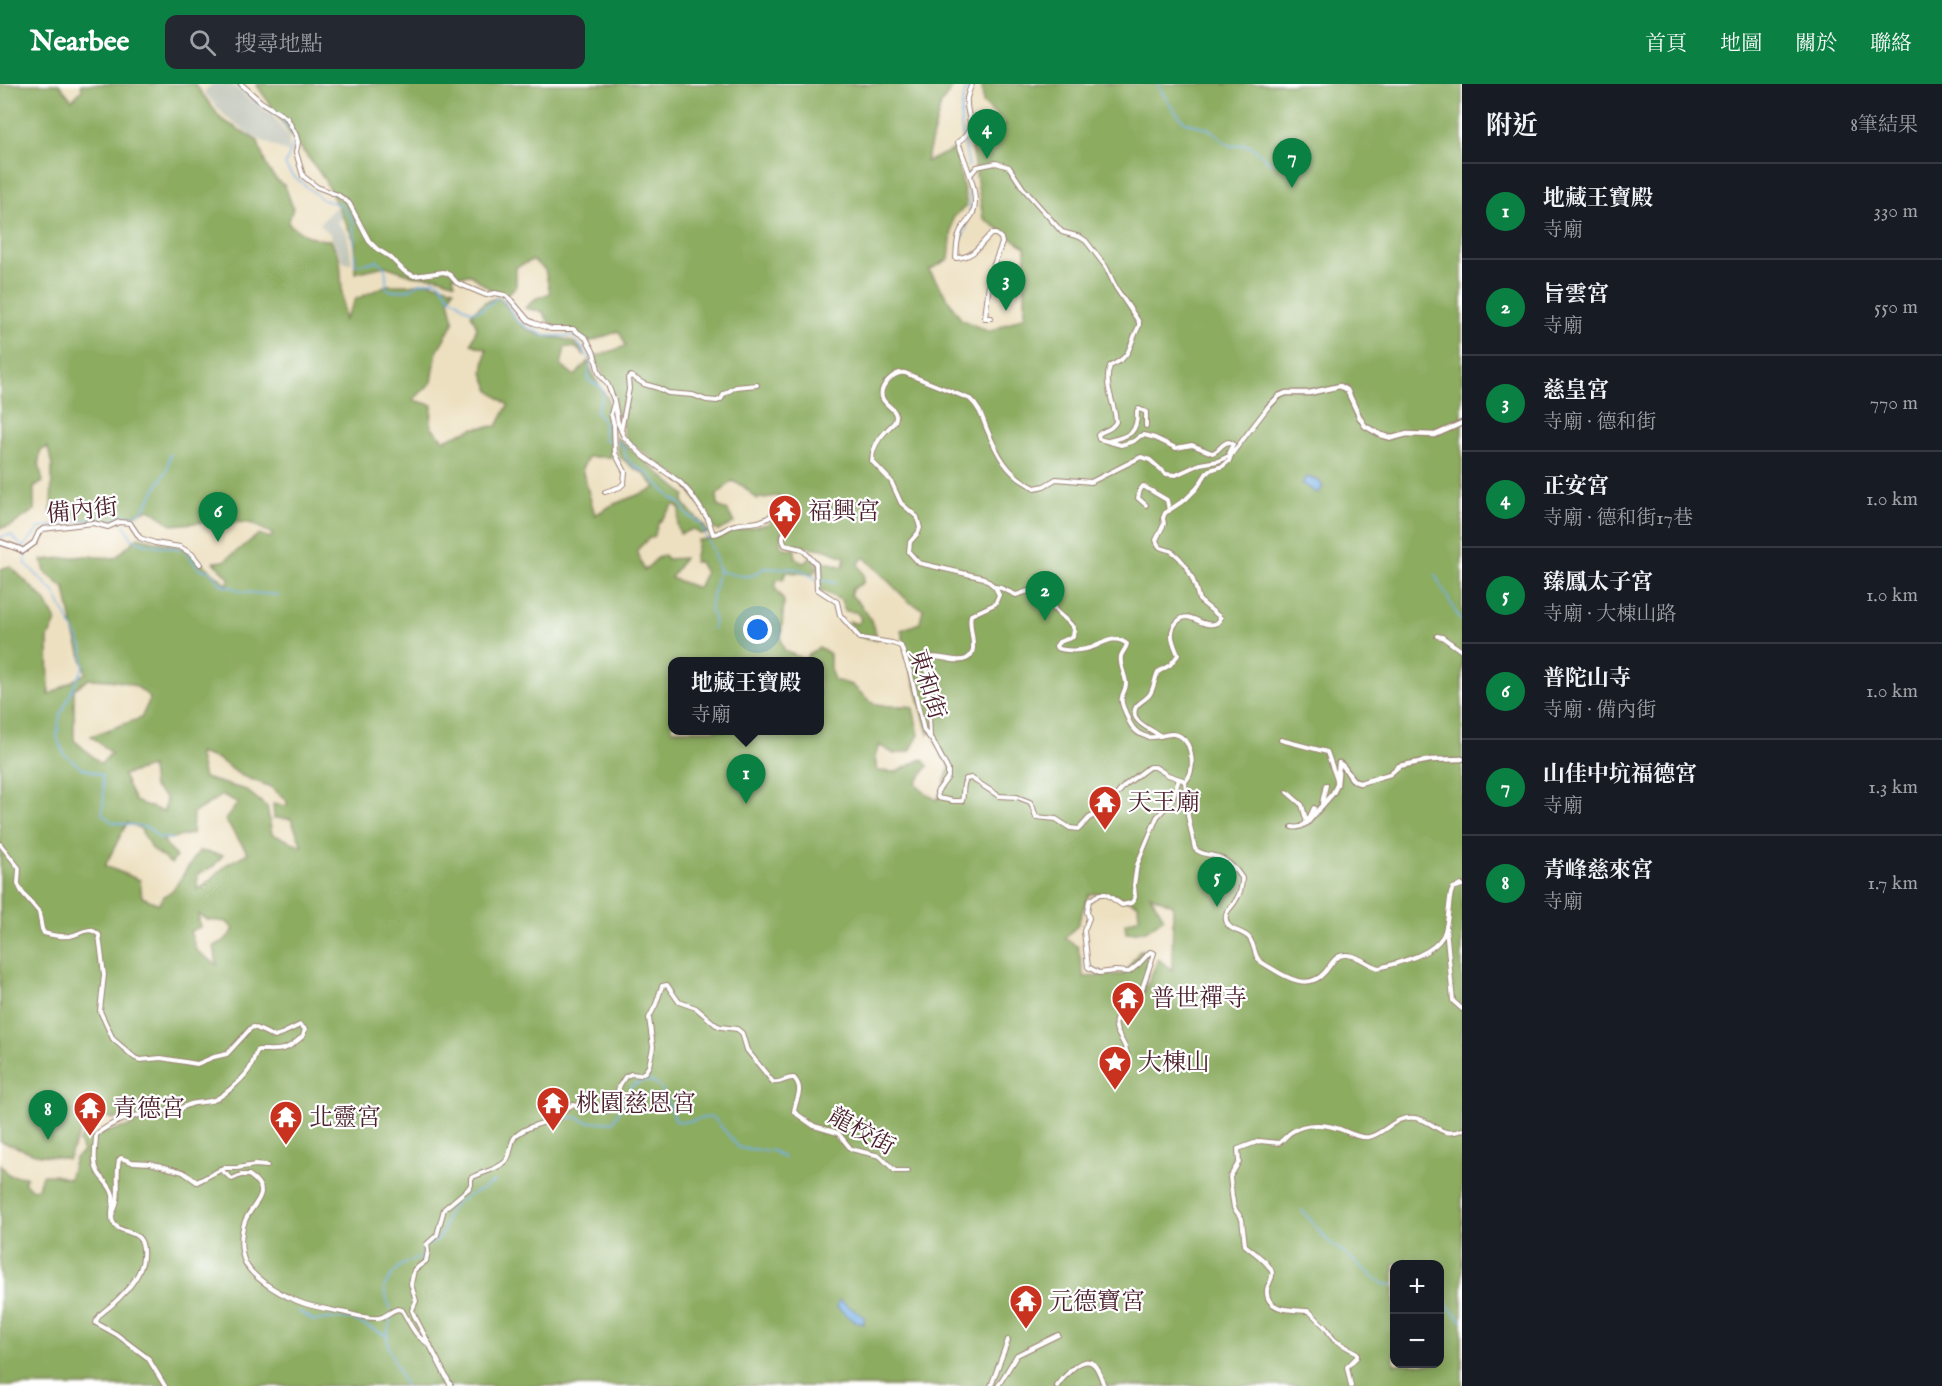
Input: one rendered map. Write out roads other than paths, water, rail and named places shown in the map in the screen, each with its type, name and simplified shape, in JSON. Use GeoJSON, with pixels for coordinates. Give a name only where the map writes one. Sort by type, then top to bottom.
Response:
{"type":"FeatureCollection","features":[{"type":"Feature","properties":{"kind":"street","name":"東和街"},"geometry":{"type":"LineString","coordinates":[[240,84],[261,102],[287,118],[298,142],[296,152],[303,176],[317,187],[349,202],[365,234],[377,249],[390,257],[404,271],[414,276],[444,273],[450,275],[457,283],[486,295],[495,293],[505,295],[534,324],[551,329],[573,329],[579,332],[591,344],[599,374],[608,385],[614,402],[621,432],[643,456],[681,483],[691,494],[708,519],[712,534],[719,534],[736,524],[753,524],[763,521],[772,514],[775,502],[782,502],[786,526],[783,542],[785,545],[802,549],[816,564],[817,589],[837,602],[840,615],[860,638],[901,646],[911,675],[924,731],[930,736]]}},
{"type":"Feature","properties":{"kind":"street"},"geometry":{"type":"LineString","coordinates":[[972,84],[967,99],[970,128],[958,142],[975,198],[974,211],[958,236],[956,258],[966,258],[972,255],[991,234],[996,234],[1001,238],[1002,243],[994,262],[988,290],[985,318],[991,318]]}},
{"type":"Feature","properties":{"kind":"street"},"geometry":{"type":"LineString","coordinates":[[968,172],[977,167],[996,163],[1014,172],[1023,188],[1062,232],[1086,241],[1106,267],[1116,288],[1139,322],[1140,326],[1125,358],[1110,366],[1107,385],[1116,418],[1114,426],[1100,433],[1099,439],[1121,445],[1128,444],[1144,435],[1176,448],[1188,444],[1212,453],[1221,445],[1229,442],[1233,444],[1229,461],[1223,466],[1210,470],[1186,499],[1163,518],[1164,524],[1156,540],[1160,548],[1175,554],[1195,583],[1199,600],[1221,618],[1217,623],[1207,625],[1186,616],[1173,626],[1171,632],[1178,655],[1170,665],[1158,672],[1150,693],[1135,711],[1136,718],[1142,724],[1161,736]]}},
{"type":"Feature","properties":{"kind":"street"},"geometry":{"type":"LineString","coordinates":[[1446,926],[1440,939],[1413,958],[1379,968],[1356,957],[1338,956],[1325,972],[1316,979],[1305,982],[1290,980],[1260,961],[1250,938],[1230,927],[1227,922],[1227,912],[1238,898],[1242,878],[1239,872],[1217,856],[1204,854],[1195,849],[1188,816],[1185,782],[1189,778],[1191,766],[1188,743],[1175,734],[1152,738],[1145,736],[1129,724],[1122,702],[1126,686],[1121,663],[1121,655],[1127,644],[1123,641],[1106,640],[1087,649],[1057,648],[1059,642],[1073,637],[1074,629],[1039,590],[1016,595],[995,587],[984,578],[919,563],[909,552],[910,542],[920,528],[917,517],[901,502],[891,481],[872,461],[872,457],[880,438],[895,421],[896,415],[882,400],[881,395],[882,389],[897,373],[905,373],[970,399],[977,405],[998,455],[1015,475],[1035,489],[1056,479],[1091,482],[1141,457],[1150,460],[1164,472],[1176,475],[1200,464],[1218,461],[1231,454],[1268,407],[1279,396],[1286,393],[1309,393],[1340,386],[1347,390],[1365,426],[1392,438],[1407,434],[1435,435],[1462,423]]}},
{"type":"Feature","properties":{"kind":"street"},"geometry":{"type":"LineString","coordinates":[[621,432],[629,389],[628,378],[631,376],[644,384],[668,393],[693,395],[717,401],[729,390],[757,385]]}},
{"type":"Feature","properties":{"kind":"street"},"geometry":{"type":"LineString","coordinates":[[605,492],[620,487],[625,477],[623,466],[615,453],[611,414],[614,402]]}},
{"type":"Feature","properties":{"kind":"street"},"geometry":{"type":"LineString","coordinates":[[1106,442],[1125,438],[1133,432],[1139,410],[1148,414],[1146,426]]}},
{"type":"Feature","properties":{"kind":"street"},"geometry":{"type":"LineString","coordinates":[[1146,505],[1138,498],[1143,486],[1167,500],[1169,511]]}},
{"type":"Feature","properties":{"kind":"street","name":"備內街"},"geometry":{"type":"LineString","coordinates":[[0,542],[24,550],[34,543],[43,529],[93,523],[108,527],[130,523],[136,534],[145,541],[180,547],[192,554],[200,564]]}},
{"type":"Feature","properties":{"kind":"street","name":"東和街"},"geometry":{"type":"LineString","coordinates":[[930,736],[927,663],[931,657],[957,661],[968,658],[972,654],[974,648],[969,622],[971,615],[995,604],[999,595],[995,587]]}},
{"type":"Feature","properties":{"kind":"street"},"geometry":{"type":"LineString","coordinates":[[1437,636],[1462,651]]}},
{"type":"Feature","properties":{"kind":"street"},"geometry":{"type":"LineString","coordinates":[[930,736],[948,770],[948,777],[937,792],[938,798],[962,801],[964,782],[971,778],[999,796],[1017,797],[1030,802],[1036,818],[1056,819],[1074,829],[1081,828],[1089,818],[1104,810],[1125,784],[1149,767],[1155,767],[1185,782]]}},
{"type":"Feature","properties":{"kind":"street"},"geometry":{"type":"LineString","coordinates":[[1281,740],[1327,752],[1337,781]]}},
{"type":"Feature","properties":{"kind":"street"},"geometry":{"type":"LineString","coordinates":[[1292,827],[1297,828],[1307,823],[1333,793],[1339,763],[1351,779],[1359,783],[1390,774],[1399,766],[1430,760],[1462,759]]}},
{"type":"Feature","properties":{"kind":"street"},"geometry":{"type":"LineString","coordinates":[[1113,1080],[1114,1074],[1126,1063],[1125,1048],[1116,1021],[1140,997],[1154,953],[1150,951],[1129,972],[1093,971],[1088,967],[1085,947],[1084,931],[1089,918],[1087,906],[1089,901],[1100,894],[1106,894],[1122,904],[1133,901],[1137,865],[1157,817],[1172,800],[1179,778]]}},
{"type":"Feature","properties":{"kind":"street"},"geometry":{"type":"LineString","coordinates":[[1323,805],[1326,785]]}},
{"type":"Feature","properties":{"kind":"street"},"geometry":{"type":"LineString","coordinates":[[1287,792],[1302,805],[1307,823]]}},
{"type":"Feature","properties":{"kind":"street"},"geometry":{"type":"LineString","coordinates":[[1307,823],[1314,808]]}},
{"type":"Feature","properties":{"kind":"street"},"geometry":{"type":"LineString","coordinates":[[0,844],[19,868],[18,884],[39,912],[44,933],[70,936],[87,930],[99,935],[104,975],[100,1011],[113,1039],[135,1058],[147,1060],[161,1058],[198,1064],[227,1054],[251,1028],[275,1037],[300,1024],[305,1029],[303,1036],[285,1049],[274,1052],[258,1050],[251,1068],[231,1088],[213,1100],[174,1110],[133,1116],[98,1132],[95,1163],[97,1171],[111,1190],[113,1214]]}},
{"type":"Feature","properties":{"kind":"street"},"geometry":{"type":"LineString","coordinates":[[1462,885],[1453,888],[1450,893],[1446,926],[1453,1001],[1462,1009]]}},
{"type":"Feature","properties":{"kind":"street","name":"龍校街"},"geometry":{"type":"LineString","coordinates":[[451,1386],[440,1369],[412,1310],[416,1302],[411,1284],[414,1270],[426,1261],[428,1251],[426,1244],[437,1235],[444,1209],[468,1189],[474,1176],[491,1172],[508,1159],[515,1136],[522,1131],[559,1118],[566,1107],[572,1105],[606,1111],[611,1109],[625,1077],[631,1074],[640,1075],[648,1066],[653,1047],[649,1018],[656,1004],[659,990],[664,985],[668,985],[678,1002],[703,1013],[721,1028],[737,1029],[742,1033],[747,1050],[773,1082],[794,1078],[798,1082],[800,1095],[794,1112],[814,1126],[838,1133],[851,1149],[880,1156],[895,1171],[908,1171]]}},
{"type":"Feature","properties":{"kind":"street"},"geometry":{"type":"LineString","coordinates":[[1352,1386],[1347,1367],[1357,1357],[1357,1353],[1334,1340],[1309,1311],[1286,1310],[1274,1306],[1268,1298],[1266,1288],[1272,1277],[1272,1270],[1245,1245],[1242,1219],[1234,1208],[1230,1177],[1239,1162],[1238,1149],[1260,1141],[1279,1143],[1297,1130],[1324,1124],[1363,1137],[1381,1133],[1393,1122],[1414,1118],[1444,1133],[1449,1134],[1462,1130]]}},
{"type":"Feature","properties":{"kind":"street"},"geometry":{"type":"LineString","coordinates":[[165,1386],[154,1366],[142,1353],[117,1334],[96,1323],[97,1318],[114,1303],[134,1279],[143,1260],[142,1242],[138,1237],[112,1221],[118,1200],[119,1160],[121,1158],[132,1162],[150,1163],[183,1172],[196,1182],[219,1169],[267,1166]]}},
{"type":"Feature","properties":{"kind":"street"},"geometry":{"type":"LineString","coordinates":[[219,1169],[232,1179],[241,1175],[249,1175],[258,1183],[261,1190],[260,1201],[245,1220],[241,1240],[247,1267],[261,1281],[304,1304],[355,1315],[380,1318],[394,1310],[402,1310],[409,1326],[430,1345]]}},
{"type":"Feature","properties":{"kind":"street"},"geometry":{"type":"LineString","coordinates":[[998,1386],[1017,1355],[1058,1335]]}},
{"type":"Feature","properties":{"kind":"street"},"geometry":{"type":"LineString","coordinates":[[992,1386],[1008,1340]]}},
{"type":"Feature","properties":{"kind":"street"},"geometry":{"type":"LineString","coordinates":[[1057,1386],[1071,1368],[1084,1362],[1091,1362],[1095,1366],[1104,1386]]}},
{"type":"Feature","properties":{"kind":"water"},"geometry":{"type":"Polygon","coordinates":[[[1307,477],[1319,481],[1323,487],[1317,493],[1302,483],[1307,477]]]}},
{"type":"Feature","properties":{"kind":"water"},"geometry":{"type":"Polygon","coordinates":[[[839,1300],[864,1317],[864,1324],[854,1321],[837,1307],[839,1300]]]}},
{"type":"Feature","properties":{"kind":"waterway"},"geometry":{"type":"LineString","coordinates":[[235,84],[256,103],[279,115],[294,135],[294,143],[285,165],[291,174],[323,200],[341,205],[353,220],[355,265],[378,261],[381,263],[385,269],[386,287],[391,291],[408,290],[420,283],[436,280],[451,298],[471,311],[484,308],[498,297],[504,300],[517,321],[545,336],[573,336],[591,360],[588,380],[601,387],[603,395],[596,411],[604,423],[604,440],[612,441]]}},
{"type":"Feature","properties":{"kind":"waterway"},"geometry":{"type":"LineString","coordinates":[[968,84],[961,121],[968,167]]}},
{"type":"Feature","properties":{"kind":"waterway"},"geometry":{"type":"LineString","coordinates":[[1158,84],[1170,105],[1183,120],[1209,129],[1226,144],[1233,146],[1244,144],[1253,148],[1272,164]]}},
{"type":"Feature","properties":{"kind":"waterway"},"geometry":{"type":"LineString","coordinates":[[968,172],[970,214]]}},
{"type":"Feature","properties":{"kind":"waterway"},"geometry":{"type":"LineString","coordinates":[[961,241],[968,224]]}},
{"type":"Feature","properties":{"kind":"waterway"},"geometry":{"type":"LineString","coordinates":[[617,442],[624,448],[626,458],[634,466],[646,472],[670,497],[681,504],[687,515],[700,523],[719,571],[710,610],[714,617],[713,629]]}},
{"type":"Feature","properties":{"kind":"waterway"},"geometry":{"type":"LineString","coordinates":[[112,521],[123,515],[135,516],[144,509],[167,470],[170,454]]}},
{"type":"Feature","properties":{"kind":"waterway"},"geometry":{"type":"LineString","coordinates":[[23,547],[40,528],[94,519],[113,523]]}},
{"type":"Feature","properties":{"kind":"waterway"},"geometry":{"type":"LineString","coordinates":[[124,524],[132,539],[147,544],[181,549]]}},
{"type":"Feature","properties":{"kind":"waterway"},"geometry":{"type":"LineString","coordinates":[[0,537],[11,535],[23,547],[26,564],[54,592],[82,647],[84,666],[60,715],[57,737],[64,754],[80,767],[102,775],[104,799],[102,814],[112,822],[149,828],[159,838],[172,839]]}},
{"type":"Feature","properties":{"kind":"waterway"},"geometry":{"type":"LineString","coordinates":[[185,551],[199,569],[210,571],[222,585],[242,592],[279,595]]}},
{"type":"Feature","properties":{"kind":"waterway"},"geometry":{"type":"LineString","coordinates":[[720,571],[737,576],[748,576],[763,568],[793,568],[816,579]]}},
{"type":"Feature","properties":{"kind":"waterway"},"geometry":{"type":"LineString","coordinates":[[1435,575],[1462,621]]}},
{"type":"Feature","properties":{"kind":"waterway"},"geometry":{"type":"LineString","coordinates":[[820,580],[836,583]]}},
{"type":"Feature","properties":{"kind":"waterway"},"geometry":{"type":"LineString","coordinates":[[566,1118],[576,1117],[588,1122],[613,1122],[632,1086],[642,1081],[651,1081],[662,1089],[676,1121],[714,1118],[739,1148],[773,1151],[784,1158]]}},
{"type":"Feature","properties":{"kind":"waterway"},"geometry":{"type":"LineString","coordinates":[[429,1245],[440,1237],[453,1206],[495,1181]]}},
{"type":"Feature","properties":{"kind":"waterway"},"geometry":{"type":"LineString","coordinates":[[1302,1210],[1327,1240],[1383,1284],[1390,1285]]}},
{"type":"Feature","properties":{"kind":"waterway"},"geometry":{"type":"LineString","coordinates":[[391,1309],[384,1287],[399,1267],[422,1258],[425,1247]]}},
{"type":"Feature","properties":{"kind":"waterway"},"geometry":{"type":"LineString","coordinates":[[1444,1303],[1462,1321]]}},
{"type":"Feature","properties":{"kind":"waterway"},"geometry":{"type":"LineString","coordinates":[[298,1311],[314,1321],[352,1319],[387,1336]]}},
{"type":"Feature","properties":{"kind":"waterway"},"geometry":{"type":"LineString","coordinates":[[392,1314],[387,1336],[389,1349],[405,1386]]}},
{"type":"Feature","properties":{"kind":"place","name":"正安宮"},"geometry":{"type":"Point","coordinates":[987,159]}},
{"type":"Feature","properties":{"kind":"place","name":"山佳中坑福德宮"},"geometry":{"type":"Point","coordinates":[1292,188]}},
{"type":"Feature","properties":{"kind":"place","name":"慈皇宮"},"geometry":{"type":"Point","coordinates":[1006,311]}},
{"type":"Feature","properties":{"kind":"place","name":"福興宮"},"geometry":{"type":"Point","coordinates":[785,540]}},
{"type":"Feature","properties":{"kind":"place","name":"普陀山寺"},"geometry":{"type":"Point","coordinates":[218,542]}},
{"type":"Feature","properties":{"kind":"place","name":"旨雲宮"},"geometry":{"type":"Point","coordinates":[1045,621]}},
{"type":"Feature","properties":{"kind":"place","name":"地藏王寶殿"},"geometry":{"type":"Point","coordinates":[746,804]}},
{"type":"Feature","properties":{"kind":"place","name":"天王廟"},"geometry":{"type":"Point","coordinates":[1105,831]}},
{"type":"Feature","properties":{"kind":"place","name":"臻鳳太子宮"},"geometry":{"type":"Point","coordinates":[1217,907]}},
{"type":"Feature","properties":{"kind":"place","name":"普世禪寺"},"geometry":{"type":"Point","coordinates":[1128,1027]}},
{"type":"Feature","properties":{"kind":"place","name":"大棟山"},"geometry":{"type":"Point","coordinates":[1115,1091]}},
{"type":"Feature","properties":{"kind":"place","name":"桃園慈恩宮"},"geometry":{"type":"Point","coordinates":[553,1132]}},
{"type":"Feature","properties":{"kind":"place","name":"青德宮"},"geometry":{"type":"Point","coordinates":[90,1137]}},
{"type":"Feature","properties":{"kind":"place","name":"青峰慈來宮"},"geometry":{"type":"Point","coordinates":[48,1140]}},
{"type":"Feature","properties":{"kind":"place","name":"北靈宮"},"geometry":{"type":"Point","coordinates":[286,1146]}},
{"type":"Feature","properties":{"kind":"place","name":"元德寶宮"},"geometry":{"type":"Point","coordinates":[1026,1330]}}]}
